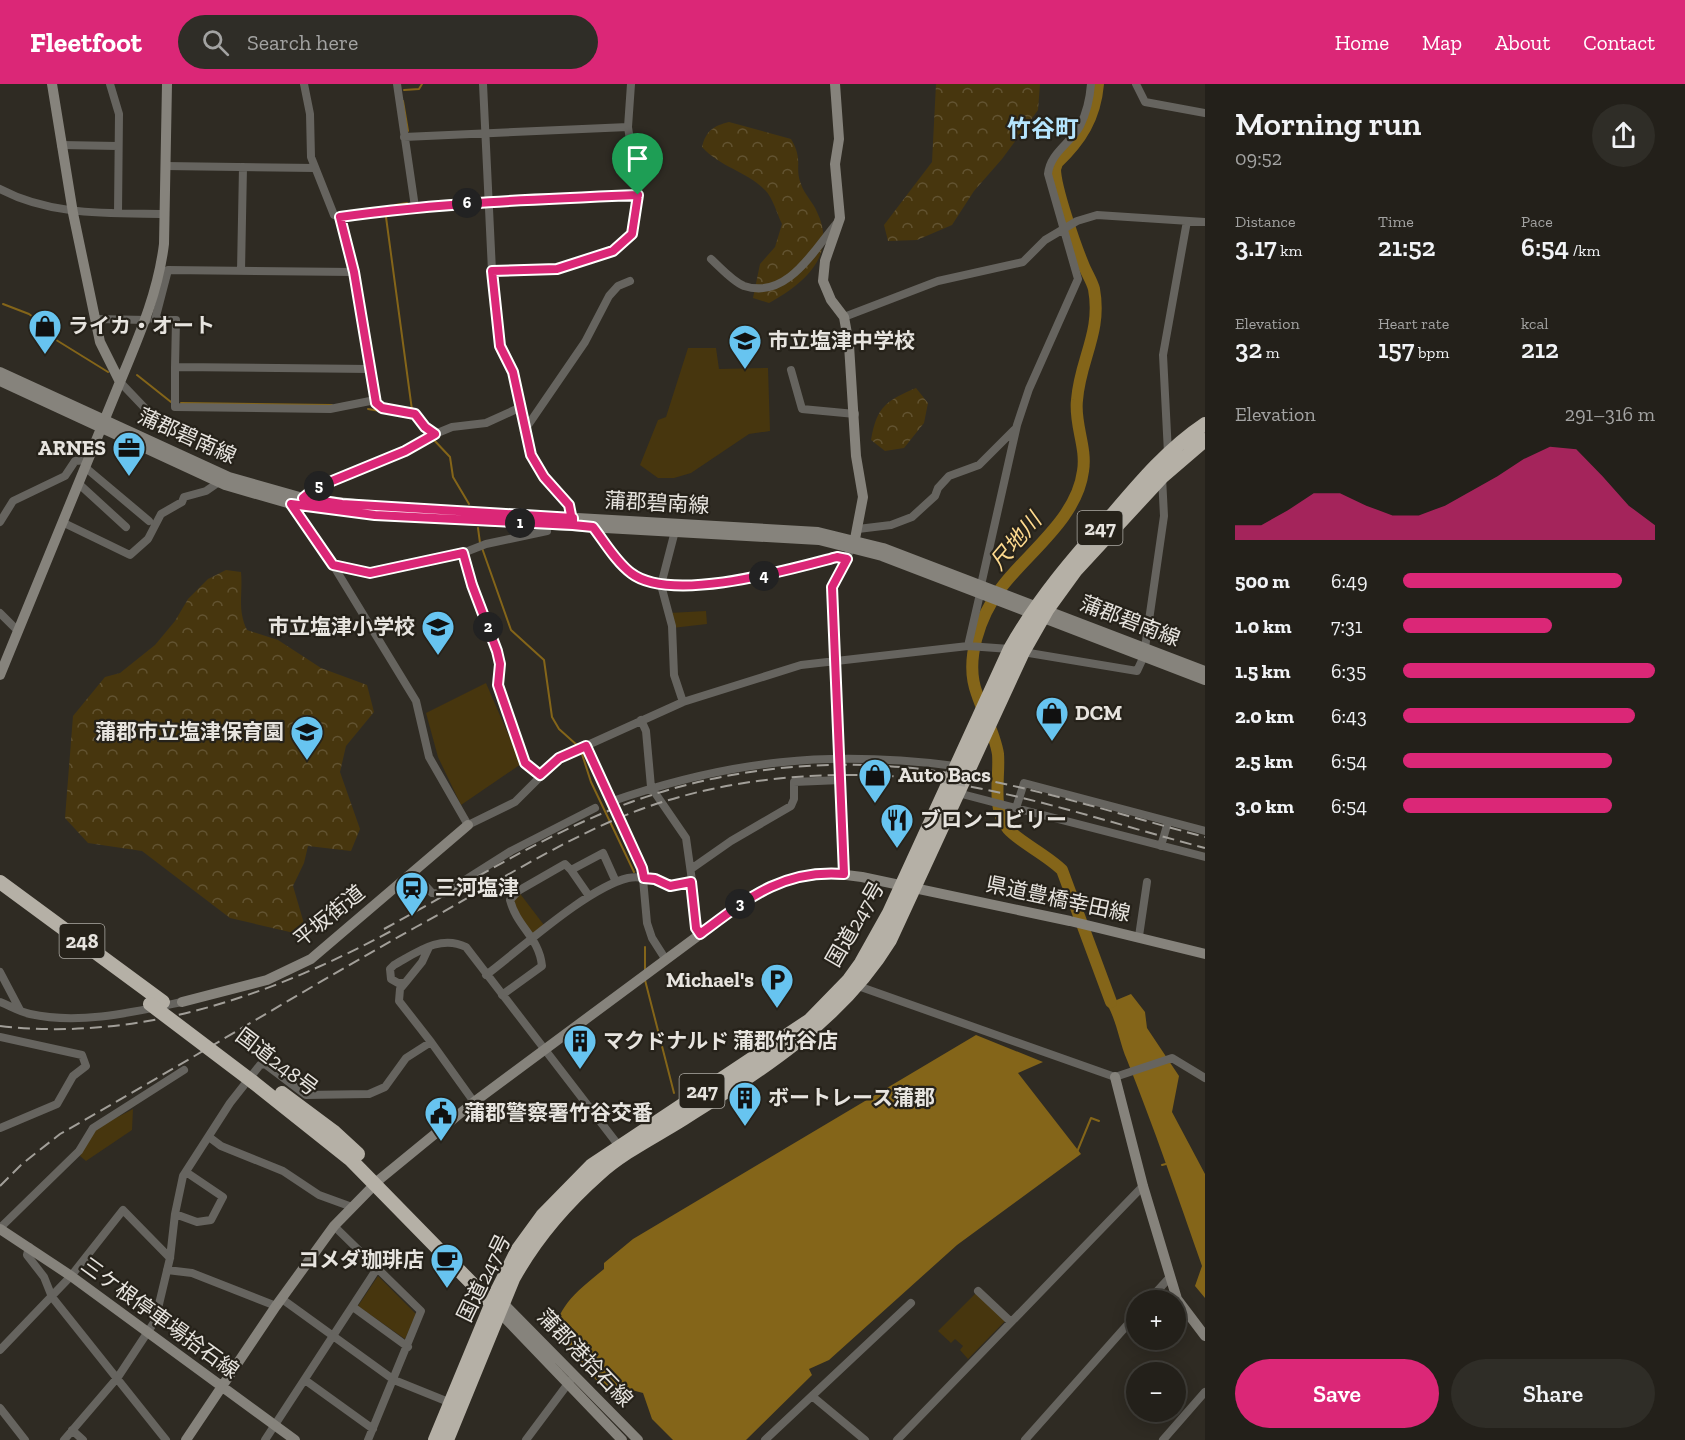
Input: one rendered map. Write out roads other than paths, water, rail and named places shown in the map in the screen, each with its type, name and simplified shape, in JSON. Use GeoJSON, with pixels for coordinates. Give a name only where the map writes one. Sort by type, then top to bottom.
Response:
{"type":"FeatureCollection","features":[{"type":"Feature","properties":{"kind":"highway","name":"国道247号"},"geometry":{"type":"LineString","coordinates":[[435,1440],[498,1303],[536,1241],[600,1173],[797,1043],[817,1028],[858,986],[890,940],[955,766],[987,698],[1062,570],[1168,453],[1205,423]]}},
{"type":"Feature","properties":{"kind":"highway","name":"国道247号"},"geometry":{"type":"LineString","coordinates":[[1039,612],[1162,477],[1205,440]]}},
{"type":"Feature","properties":{"kind":"highway","name":"国道247号"},"geometry":{"type":"LineString","coordinates":[[447,1440],[518,1249],[542,1216],[584,1172],[619,1146],[810,1020],[848,981],[861,963],[908,887],[958,793],[993,717],[1016,651]]}},
{"type":"Feature","properties":{"kind":"highway","name":"国道248号"},"geometry":{"type":"LineString","coordinates":[[0,882],[256,1079],[324,1136],[377,1182],[498,1303]]}},
{"type":"Feature","properties":{"kind":"highway","name":"国道248号"},"geometry":{"type":"LineString","coordinates":[[0,893],[157,1003]]}},
{"type":"Feature","properties":{"kind":"main road"},"geometry":{"type":"LineString","coordinates":[[52,84],[73,213],[95,319],[104,352],[120,382]]}},
{"type":"Feature","properties":{"kind":"main road"},"geometry":{"type":"LineString","coordinates":[[0,675],[120,382],[150,320],[161,269],[167,84]]}},
{"type":"Feature","properties":{"kind":"main road"},"geometry":{"type":"LineString","coordinates":[[835,84],[839,139],[835,164],[840,218],[825,261],[823,281],[831,300],[844,317],[849,345],[856,456],[863,497],[855,538]]}},
{"type":"Feature","properties":{"kind":"main road","name":"蒲郡碧南線"},"geometry":{"type":"LineString","coordinates":[[0,372],[219,482],[291,504],[375,515],[541,524],[573,522],[593,527],[819,540],[855,538]]}},
{"type":"Feature","properties":{"kind":"main road","name":"蒲郡碧南線"},"geometry":{"type":"LineString","coordinates":[[0,381],[229,477],[303,498],[352,505],[573,522],[818,532],[855,538],[991,594],[1145,652],[1205,671]]}},
{"type":"Feature","properties":{"kind":"main road","name":"蒲郡碧南線"},"geometry":{"type":"LineString","coordinates":[[1145,652],[1205,680]]}},
{"type":"Feature","properties":{"kind":"main road","name":"平坂街道"},"geometry":{"type":"LineString","coordinates":[[182,1002],[267,980],[311,959],[468,825]]}},
{"type":"Feature","properties":{"kind":"main road","name":"県道豊橋幸田線"},"geometry":{"type":"LineString","coordinates":[[186,1440],[279,1302],[334,1226],[377,1182],[474,1102],[547,1050],[700,934],[772,885],[812,874],[844,874],[1139,936],[1205,954]]}},
{"type":"Feature","properties":{"kind":"main road"},"geometry":{"type":"LineString","coordinates":[[1115,1077],[1143,1186],[1170,1277],[1178,1299],[1205,1336]]}},
{"type":"Feature","properties":{"kind":"main road","name":"三ケ根停車場拾石線"},"geometry":{"type":"LineString","coordinates":[[0,1228],[29,1246],[146,1330],[221,1388],[295,1440]]}},
{"type":"Feature","properties":{"kind":"main road","name":"蒲郡港拾石線"},"geometry":{"type":"LineString","coordinates":[[498,1303],[572,1380],[634,1439]]}},
{"type":"Feature","properties":{"kind":"main road","name":"蒲郡港拾石線"},"geometry":{"type":"LineString","coordinates":[[572,1380],[622,1440]]}},
{"type":"Feature","properties":{"kind":"street"},"geometry":{"type":"LineString","coordinates":[[110,84],[119,114],[118,213]]}},
{"type":"Feature","properties":{"kind":"street"},"geometry":{"type":"LineString","coordinates":[[304,84],[310,114],[311,157],[334,214],[340,217],[415,207],[489,201],[638,195]]}},
{"type":"Feature","properties":{"kind":"street"},"geometry":{"type":"LineString","coordinates":[[397,84],[415,207]]}},
{"type":"Feature","properties":{"kind":"street"},"geometry":{"type":"LineString","coordinates":[[483,84],[492,271],[500,346],[513,372],[531,455],[544,477],[569,505],[573,522]]}},
{"type":"Feature","properties":{"kind":"street"},"geometry":{"type":"LineString","coordinates":[[492,271],[557,269],[613,251],[632,234],[638,195],[628,127],[631,84]]}},
{"type":"Feature","properties":{"kind":"street"},"geometry":{"type":"LineString","coordinates":[[972,647],[991,594],[1017,425],[1029,390],[1078,279],[1047,174],[1049,165],[1080,127],[1091,95],[1091,84]]}},
{"type":"Feature","properties":{"kind":"street"},"geometry":{"type":"LineString","coordinates":[[1136,84],[1145,102],[1205,112]]}},
{"type":"Feature","properties":{"kind":"street"},"geometry":{"type":"LineString","coordinates":[[404,137],[628,127]]}},
{"type":"Feature","properties":{"kind":"street"},"geometry":{"type":"LineString","coordinates":[[61,145],[118,146]]}},
{"type":"Feature","properties":{"kind":"street"},"geometry":{"type":"LineString","coordinates":[[165,166],[315,168]]}},
{"type":"Feature","properties":{"kind":"street"},"geometry":{"type":"LineString","coordinates":[[241,271],[243,167]]}},
{"type":"Feature","properties":{"kind":"street"},"geometry":{"type":"LineString","coordinates":[[0,189],[13,196],[73,213],[164,214]]}},
{"type":"Feature","properties":{"kind":"street"},"geometry":{"type":"LineString","coordinates":[[844,317],[938,281],[1023,262],[1045,240],[1073,223],[1097,215],[1205,222]]}},
{"type":"Feature","properties":{"kind":"street"},"geometry":{"type":"LineString","coordinates":[[340,217],[354,272],[375,400],[382,408],[415,414],[432,436]]}},
{"type":"Feature","properties":{"kind":"street"},"geometry":{"type":"LineString","coordinates":[[711,259],[744,286],[772,286],[793,275],[840,218]]}},
{"type":"Feature","properties":{"kind":"street"},"geometry":{"type":"LineString","coordinates":[[1168,453],[1163,355],[1187,222]]}},
{"type":"Feature","properties":{"kind":"street"},"geometry":{"type":"LineString","coordinates":[[150,320],[168,270],[354,272]]}},
{"type":"Feature","properties":{"kind":"street"},"geometry":{"type":"LineString","coordinates":[[525,430],[585,342],[609,296],[618,286],[630,280]]}},
{"type":"Feature","properties":{"kind":"street"},"geometry":{"type":"LineString","coordinates":[[95,319],[176,320],[175,407],[330,409],[375,400]]}},
{"type":"Feature","properties":{"kind":"street"},"geometry":{"type":"LineString","coordinates":[[175,367],[370,369]]}},
{"type":"Feature","properties":{"kind":"street"},"geometry":{"type":"LineString","coordinates":[[791,370],[802,409],[855,414]]}},
{"type":"Feature","properties":{"kind":"street"},"geometry":{"type":"LineString","coordinates":[[120,382],[162,425],[184,438]]}},
{"type":"Feature","properties":{"kind":"street"},"geometry":{"type":"LineString","coordinates":[[303,498],[315,488],[405,451],[452,427],[486,423],[519,408]]}},
{"type":"Feature","properties":{"kind":"street"},"geometry":{"type":"LineString","coordinates":[[844,874],[837,660],[832,587],[855,538],[912,517],[935,496],[938,488],[949,476],[979,465],[1009,438],[1017,425]]}},
{"type":"Feature","properties":{"kind":"street"},"geometry":{"type":"LineString","coordinates":[[0,522],[13,501],[65,476],[75,461],[87,464],[149,521]]}},
{"type":"Feature","properties":{"kind":"street"},"geometry":{"type":"LineString","coordinates":[[1145,652],[1164,516],[1162,477]]}},
{"type":"Feature","properties":{"kind":"street"},"geometry":{"type":"LineString","coordinates":[[64,523],[130,555],[148,539],[162,514],[182,502],[184,497],[206,491],[219,482]]}},
{"type":"Feature","properties":{"kind":"street"},"geometry":{"type":"LineString","coordinates":[[79,483],[126,527]]}},
{"type":"Feature","properties":{"kind":"street"},"geometry":{"type":"LineString","coordinates":[[291,504],[333,565],[416,701],[429,757],[468,825]]}},
{"type":"Feature","properties":{"kind":"street"},"geometry":{"type":"LineString","coordinates":[[333,565],[370,573],[463,553],[481,546],[547,531],[541,524]]}},
{"type":"Feature","properties":{"kind":"street"},"geometry":{"type":"LineString","coordinates":[[593,527],[631,574],[661,585],[710,584],[775,574],[837,557],[847,559]]}},
{"type":"Feature","properties":{"kind":"street"},"geometry":{"type":"LineString","coordinates":[[675,531],[661,585],[672,626],[674,675],[683,702]]}},
{"type":"Feature","properties":{"kind":"street"},"geometry":{"type":"LineString","coordinates":[[463,553],[472,585],[497,651],[500,664],[498,685],[521,752],[525,763],[540,775]]}},
{"type":"Feature","properties":{"kind":"street"},"geometry":{"type":"LineString","coordinates":[[0,613],[18,631]]}},
{"type":"Feature","properties":{"kind":"street","name":"平坂街道"},"geometry":{"type":"LineString","coordinates":[[468,825],[515,802],[559,758],[683,702],[790,668],[837,660],[972,647],[1016,651],[1137,671],[1145,652]]}},
{"type":"Feature","properties":{"kind":"street"},"geometry":{"type":"LineString","coordinates":[[641,720],[646,731],[651,788],[686,838],[696,928],[700,934]]}},
{"type":"Feature","properties":{"kind":"street"},"geometry":{"type":"LineString","coordinates":[[581,748],[642,868],[647,923],[652,938],[666,960]]}},
{"type":"Feature","properties":{"kind":"street"},"geometry":{"type":"LineString","coordinates":[[610,802],[710,772],[776,761],[840,757],[908,760],[955,766]]}},
{"type":"Feature","properties":{"kind":"street"},"geometry":{"type":"LineString","coordinates":[[691,870],[730,841],[791,806],[794,799],[794,782],[840,780]]}},
{"type":"Feature","properties":{"kind":"street"},"geometry":{"type":"LineString","coordinates":[[1012,807],[1024,783],[1205,831]]}},
{"type":"Feature","properties":{"kind":"street"},"geometry":{"type":"LineString","coordinates":[[958,793],[1205,857]]}},
{"type":"Feature","properties":{"kind":"street"},"geometry":{"type":"LineString","coordinates":[[412,872],[432,893],[443,894],[511,851],[595,808]]}},
{"type":"Feature","properties":{"kind":"street"},"geometry":{"type":"LineString","coordinates":[[1161,846],[1168,822]]}},
{"type":"Feature","properties":{"kind":"street"},"geometry":{"type":"LineString","coordinates":[[571,870],[603,854],[616,882]]}},
{"type":"Feature","properties":{"kind":"street"},"geometry":{"type":"LineString","coordinates":[[502,995],[542,966],[540,948],[513,912],[510,900],[518,891],[565,864],[589,896]]}},
{"type":"Feature","properties":{"kind":"street"},"geometry":{"type":"LineString","coordinates":[[486,975],[589,896],[616,882],[644,878],[655,879],[670,886],[691,882]]}},
{"type":"Feature","properties":{"kind":"street"},"geometry":{"type":"LineString","coordinates":[[1139,936],[1147,882]]}},
{"type":"Feature","properties":{"kind":"street"},"geometry":{"type":"LineString","coordinates":[[405,983],[398,983],[391,979],[390,969],[439,942],[457,943],[466,948],[619,1146]]}},
{"type":"Feature","properties":{"kind":"street"},"geometry":{"type":"LineString","coordinates":[[429,947],[422,962],[400,989],[399,1001],[474,1102]]}},
{"type":"Feature","properties":{"kind":"street"},"geometry":{"type":"LineString","coordinates":[[0,972],[20,1010]]}},
{"type":"Feature","properties":{"kind":"street"},"geometry":{"type":"LineString","coordinates":[[858,986],[1115,1077],[1172,1058],[1205,1078]]}},
{"type":"Feature","properties":{"kind":"street","name":"平坂街道"},"geometry":{"type":"LineString","coordinates":[[0,1002],[29,1014],[78,1017],[139,1011],[182,1002]]}},
{"type":"Feature","properties":{"kind":"street"},"geometry":{"type":"LineString","coordinates":[[0,1036],[82,1055],[86,1066],[73,1076],[57,1104],[0,1128]]}},
{"type":"Feature","properties":{"kind":"street"},"geometry":{"type":"LineString","coordinates":[[64,1440],[118,1377],[146,1330],[155,1321],[170,1258],[175,1214],[186,1172],[230,1103],[260,1065],[265,1064],[306,1095],[369,1094],[385,1087],[406,1058],[431,1042]]}},
{"type":"Feature","properties":{"kind":"street"},"geometry":{"type":"LineString","coordinates":[[0,1228],[79,1151],[93,1128],[184,1070]]}},
{"type":"Feature","properties":{"kind":"street"},"geometry":{"type":"LineString","coordinates":[[209,1137],[221,1146],[283,1171],[319,1195],[351,1207]]}},
{"type":"Feature","properties":{"kind":"street"},"geometry":{"type":"LineString","coordinates":[[175,1214],[197,1222],[211,1220],[223,1197],[186,1172]]}},
{"type":"Feature","properties":{"kind":"street"},"geometry":{"type":"LineString","coordinates":[[897,1440],[1143,1186]]}},
{"type":"Feature","properties":{"kind":"street"},"geometry":{"type":"LineString","coordinates":[[0,1350],[52,1297],[123,1210],[170,1258]]}},
{"type":"Feature","properties":{"kind":"street"},"geometry":{"type":"LineString","coordinates":[[334,1226],[421,1311],[368,1440]]}},
{"type":"Feature","properties":{"kind":"street"},"geometry":{"type":"LineString","coordinates":[[29,1246],[27,1256],[44,1277],[52,1297],[166,1440]]}},
{"type":"Feature","properties":{"kind":"street"},"geometry":{"type":"LineString","coordinates":[[265,1440],[378,1267]]}},
{"type":"Feature","properties":{"kind":"street"},"geometry":{"type":"LineString","coordinates":[[167,1270],[192,1273],[279,1302],[394,1380],[451,1403]]}},
{"type":"Feature","properties":{"kind":"street"},"geometry":{"type":"LineString","coordinates":[[1158,1290],[1170,1277]]}},
{"type":"Feature","properties":{"kind":"street"},"geometry":{"type":"LineString","coordinates":[[978,1291],[1011,1322]]}},
{"type":"Feature","properties":{"kind":"street"},"geometry":{"type":"LineString","coordinates":[[765,1440],[911,1303]]}},
{"type":"Feature","properties":{"kind":"street"},"geometry":{"type":"LineString","coordinates":[[353,1307],[408,1347]]}},
{"type":"Feature","properties":{"kind":"street"},"geometry":{"type":"LineString","coordinates":[[1025,1440],[1126,1326]]}},
{"type":"Feature","properties":{"kind":"street"},"geometry":{"type":"LineString","coordinates":[[305,1380],[373,1429]]}},
{"type":"Feature","properties":{"kind":"street"},"geometry":{"type":"LineString","coordinates":[[526,1440],[572,1380]]}},
{"type":"Feature","properties":{"kind":"street"},"geometry":{"type":"LineString","coordinates":[[1162,1440],[1205,1392]]}},
{"type":"Feature","properties":{"kind":"street"},"geometry":{"type":"LineString","coordinates":[[812,1396],[865,1440]]}},
{"type":"Feature","properties":{"kind":"street"},"geometry":{"type":"LineString","coordinates":[[0,1408],[25,1440]]}},
{"type":"Feature","properties":{"kind":"street"},"geometry":{"type":"LineString","coordinates":[[72,1430],[83,1440]]}},
{"type":"Feature","properties":{"kind":"waterway"},"geometry":{"type":"LineString","coordinates":[[404,90],[419,89],[422,84]]}},
{"type":"Feature","properties":{"kind":"waterway","name":"尺地川"},"geometry":{"type":"LineString","coordinates":[[1098,84],[1094,107],[1085,128],[1073,146],[1057,163],[1055,169],[1062,202],[1094,289],[1096,305],[1093,333],[1077,400],[1083,471],[1079,488],[1061,520],[993,599],[976,639],[972,667],[973,681],[998,754],[997,793],[1003,821],[1013,834],[1062,870],[1111,1002]]}},
{"type":"Feature","properties":{"kind":"waterway"},"geometry":{"type":"LineString","coordinates":[[403,101],[408,131]]}},
{"type":"Feature","properties":{"kind":"waterway"},"geometry":{"type":"LineString","coordinates":[[395,205],[407,203]]}},
{"type":"Feature","properties":{"kind":"waterway"},"geometry":{"type":"LineString","coordinates":[[386,217],[412,410]]}},
{"type":"Feature","properties":{"kind":"waterway"},"geometry":{"type":"LineString","coordinates":[[3,304],[29,314],[41,323],[53,338],[108,372]]}},
{"type":"Feature","properties":{"kind":"waterway"},"geometry":{"type":"LineString","coordinates":[[137,375],[171,402]]}},
{"type":"Feature","properties":{"kind":"waterway"},"geometry":{"type":"LineString","coordinates":[[181,403],[332,405]]}},
{"type":"Feature","properties":{"kind":"waterway"},"geometry":{"type":"LineString","coordinates":[[368,409],[392,413]]}},
{"type":"Feature","properties":{"kind":"waterway"},"geometry":{"type":"LineString","coordinates":[[403,415],[413,419],[429,435]]}},
{"type":"Feature","properties":{"kind":"waterway"},"geometry":{"type":"LineString","coordinates":[[433,439],[450,457],[453,477],[469,504]]}},
{"type":"Feature","properties":{"kind":"waterway"},"geometry":{"type":"LineString","coordinates":[[478,528],[480,543]]}},
{"type":"Feature","properties":{"kind":"waterway"},"geometry":{"type":"LineString","coordinates":[[482,548],[511,630],[544,660],[552,717],[559,729],[578,746]]}},
{"type":"Feature","properties":{"kind":"waterway"},"geometry":{"type":"LineString","coordinates":[[581,751],[591,782],[634,872]]}},
{"type":"Feature","properties":{"kind":"waterway"},"geometry":{"type":"LineString","coordinates":[[645,947],[645,971]]}},
{"type":"Feature","properties":{"kind":"waterway"},"geometry":{"type":"LineString","coordinates":[[645,980],[674,1093]]}},
{"type":"Feature","properties":{"kind":"waterway"},"geometry":{"type":"LineString","coordinates":[[1077,1152],[1091,1118],[1099,1121]]}},
{"type":"Feature","properties":{"kind":"waterway"},"geometry":{"type":"LineString","coordinates":[[1162,1165],[1166,1164]]}},
{"type":"Feature","properties":{"kind":"railway"},"geometry":{"type":"LineString","coordinates":[[384,929],[526,850],[613,809],[692,784],[774,769],[816,765],[859,765],[942,772],[1041,793],[1205,837]]}},
{"type":"Feature","properties":{"kind":"railway"},"geometry":{"type":"LineString","coordinates":[[0,1186],[22,1164],[60,1134],[371,952],[563,844],[646,807],[680,797],[714,788],[784,778],[889,776],[969,786],[1009,795],[1205,848]]}},
{"type":"Feature","properties":{"kind":"railway"},"geometry":{"type":"LineString","coordinates":[[0,1026],[52,1029],[104,1027],[155,1020],[205,1008],[254,993],[302,974],[395,929]]}},
{"type":"Feature","properties":{"kind":"place","name":"ライカ・オート"},"geometry":{"type":"Point","coordinates":[45,355]}},
{"type":"Feature","properties":{"kind":"place","name":"市立塩津中学校"},"geometry":{"type":"Point","coordinates":[745,370]}},
{"type":"Feature","properties":{"kind":"place","name":"ARNES"},"geometry":{"type":"Point","coordinates":[129,477]}},
{"type":"Feature","properties":{"kind":"place","name":"市立塩津小学校"},"geometry":{"type":"Point","coordinates":[438,656]}},
{"type":"Feature","properties":{"kind":"place","name":"DCM"},"geometry":{"type":"Point","coordinates":[1052,742]}},
{"type":"Feature","properties":{"kind":"place","name":"蒲郡市立塩津保育園"},"geometry":{"type":"Point","coordinates":[307,761]}},
{"type":"Feature","properties":{"kind":"place","name":"Auto Bacs"},"geometry":{"type":"Point","coordinates":[875,804]}},
{"type":"Feature","properties":{"kind":"place","name":"ブロンコビリー"},"geometry":{"type":"Point","coordinates":[897,849]}},
{"type":"Feature","properties":{"kind":"place","name":"三河塩津"},"geometry":{"type":"Point","coordinates":[412,917]}},
{"type":"Feature","properties":{"kind":"place","name":"Michael's"},"geometry":{"type":"Point","coordinates":[777,1009]}},
{"type":"Feature","properties":{"kind":"place","name":"マクドナルド 蒲郡竹谷店"},"geometry":{"type":"Point","coordinates":[580,1070]}},
{"type":"Feature","properties":{"kind":"place","name":"ボートレース蒲郡"},"geometry":{"type":"Point","coordinates":[745,1127]}},
{"type":"Feature","properties":{"kind":"place","name":"蒲郡警察署竹谷交番"},"geometry":{"type":"Point","coordinates":[441,1142]}},
{"type":"Feature","properties":{"kind":"place","name":"コメダ珈琲店"},"geometry":{"type":"Point","coordinates":[447,1289]}},
{"type":"Feature","properties":{"kind":"district","name":"竹谷町"},"geometry":{"type":"Point","coordinates":[1043,129]}}]}
